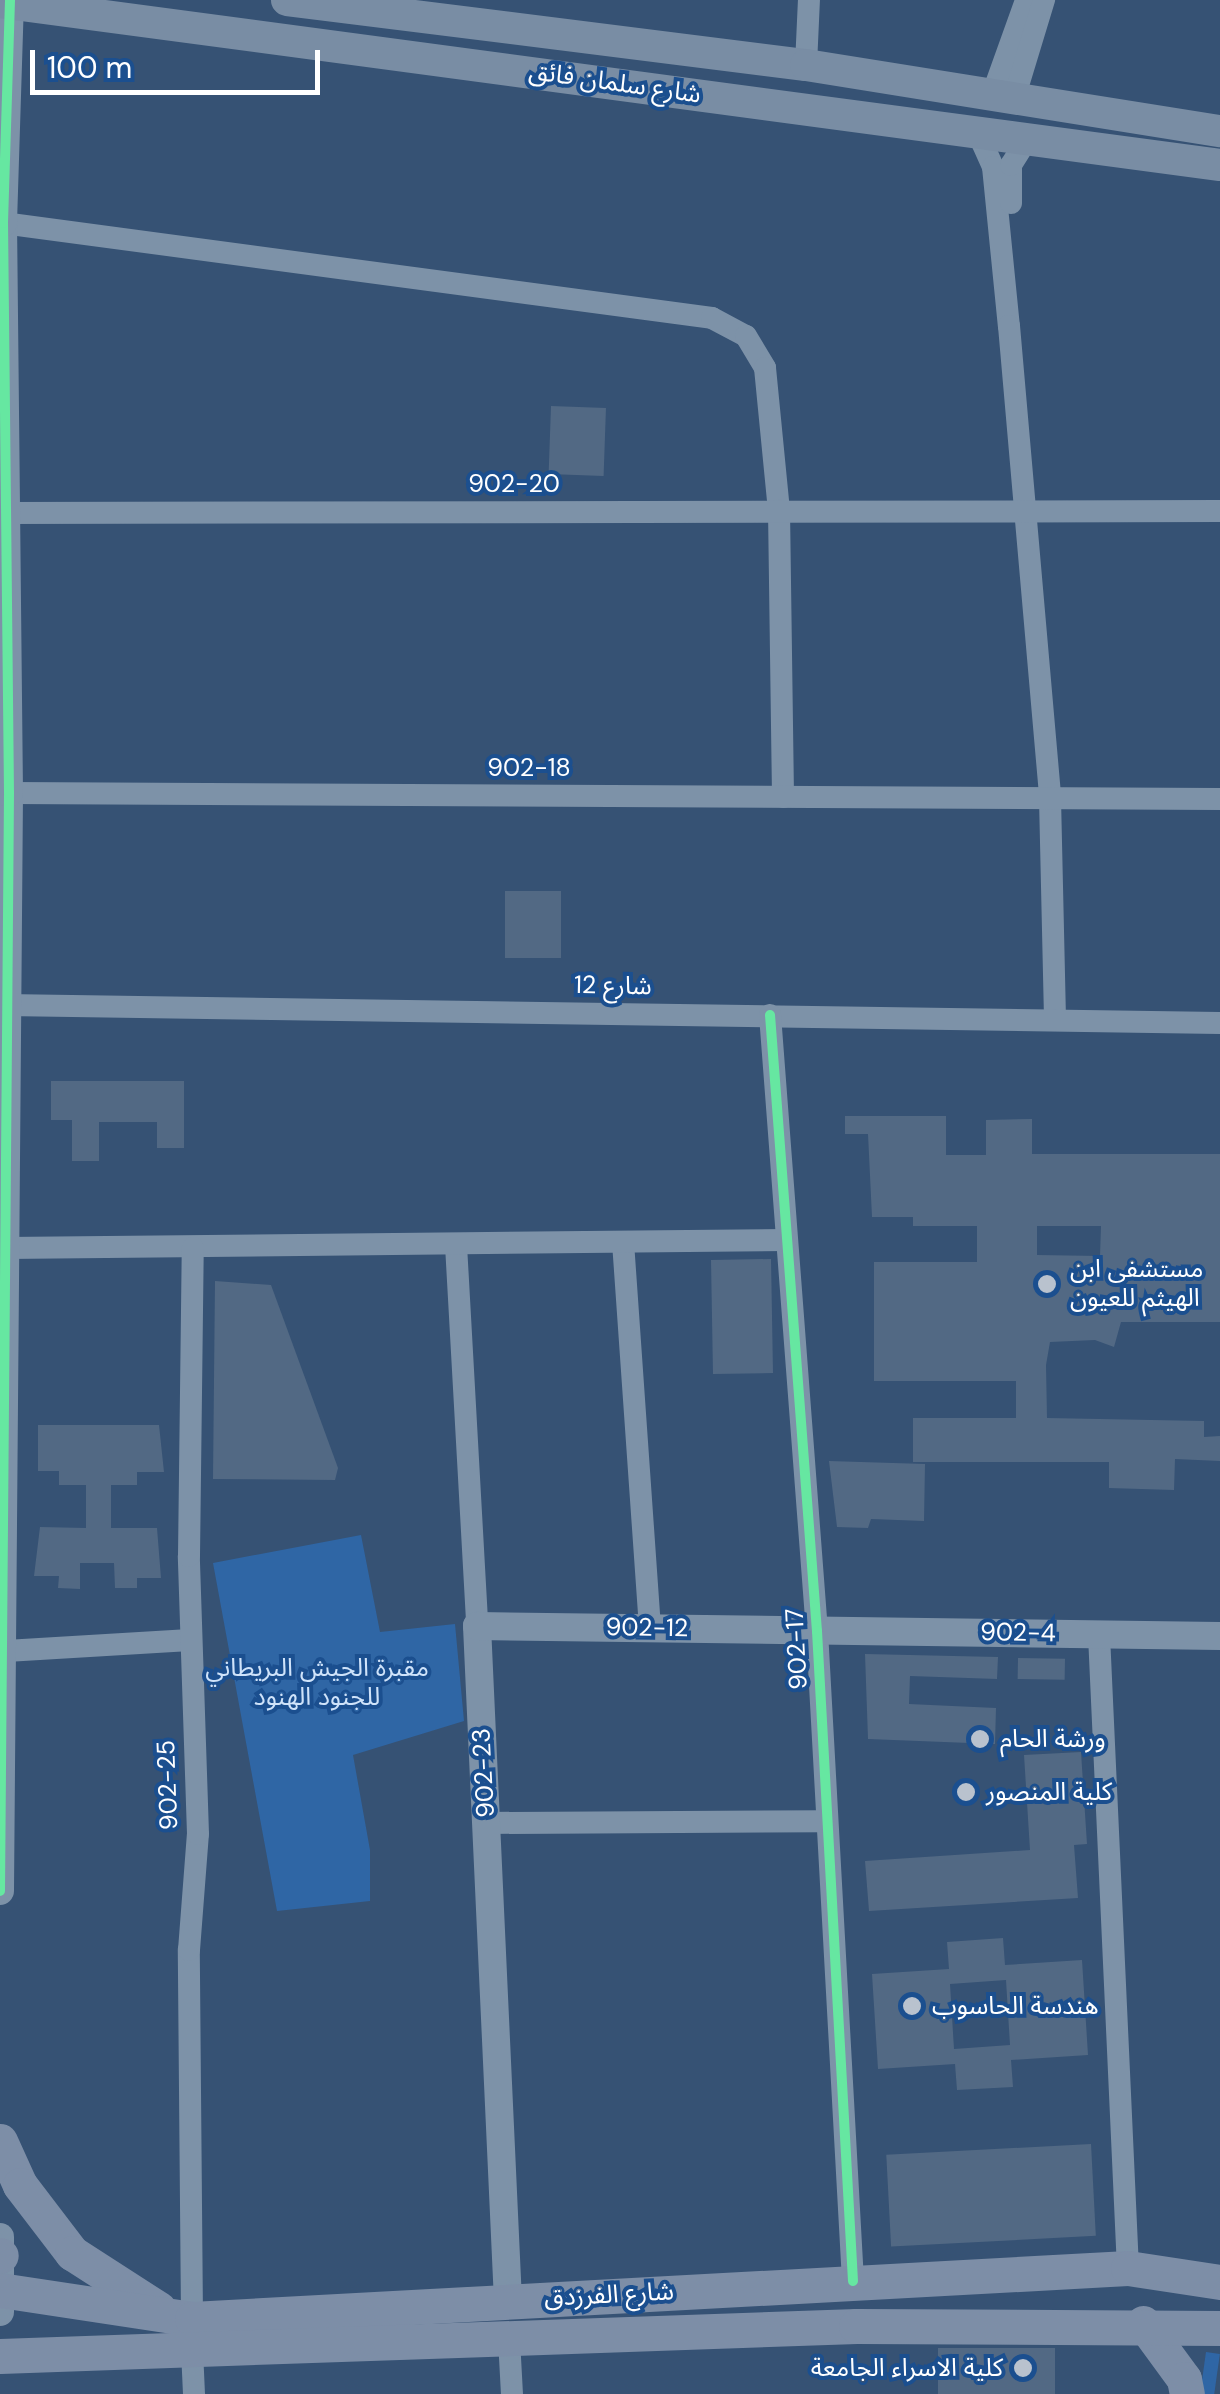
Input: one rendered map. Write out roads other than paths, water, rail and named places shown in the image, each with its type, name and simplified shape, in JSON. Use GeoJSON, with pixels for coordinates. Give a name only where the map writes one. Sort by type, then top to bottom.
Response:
{"type":"FeatureCollection","features":[{"type":"Feature","properties":{"kind":"main road","name":"شارع سلمان فائق"},"geometry":{"type":"LineString","coordinates":[[287,0],[806,65],[1002,100],[1220,131]]}},
{"type":"Feature","properties":{"kind":"main road","name":"شارع سلمان فائق"},"geometry":{"type":"LineString","coordinates":[[7,2],[1220,165]]}},
{"type":"Feature","properties":{"kind":"main road"},"geometry":{"type":"LineString","coordinates":[[0,2141],[20,2185],[72,2253],[187,2329]]}},
{"type":"Feature","properties":{"kind":"main road","name":"شارع الفرزدق"},"geometry":{"type":"LineString","coordinates":[[0,2356],[187,2329],[508,2301],[1128,2268],[1220,2282]]}},
{"type":"Feature","properties":{"kind":"main road","name":"شارع الفرزدق"},"geometry":{"type":"LineString","coordinates":[[0,2280],[187,2329],[509,2339],[1142,2323],[1220,2328]]}},
{"type":"Feature","properties":{"kind":"main road"},"geometry":{"type":"LineString","coordinates":[[1142,2323],[1184,2380],[1186,2394]]}},
{"type":"Feature","properties":{"kind":"street"},"geometry":{"type":"LineString","coordinates":[[806,65],[809,0]]}},
{"type":"Feature","properties":{"kind":"street"},"geometry":{"type":"LineString","coordinates":[[1002,100],[1026,0]]}},
{"type":"Feature","properties":{"kind":"street"},"geometry":{"type":"LineString","coordinates":[[1002,100],[1044,0]]}},
{"type":"Feature","properties":{"kind":"street"},"geometry":{"type":"LineString","coordinates":[[0,1891],[6,1650],[3,1485],[8,793],[3,676],[3,223],[7,2]]}},
{"type":"Feature","properties":{"kind":"street"},"geometry":{"type":"LineString","coordinates":[[977,130],[993,166],[1009,326],[1050,798],[1055,1019]]}},
{"type":"Feature","properties":{"kind":"street"},"geometry":{"type":"LineString","coordinates":[[1009,326],[1016,291],[1010,171],[1028,138]]}},
{"type":"Feature","properties":{"kind":"street"},"geometry":{"type":"LineString","coordinates":[[3,223],[712,318],[746,336],[765,368],[779,510],[783,797]]}},
{"type":"Feature","properties":{"kind":"street","name":"902-20"},"geometry":{"type":"LineString","coordinates":[[3,514],[1220,511]]}},
{"type":"Feature","properties":{"kind":"street","name":"902-18"},"geometry":{"type":"LineString","coordinates":[[8,793],[1220,799]]}},
{"type":"Feature","properties":{"kind":"street","name":"شارع 12"},"geometry":{"type":"LineString","coordinates":[[5,1005],[1220,1023]]}},
{"type":"Feature","properties":{"kind":"street","name":"902-17"},"geometry":{"type":"LineString","coordinates":[[770,1015],[817,1631],[824,1821],[853,2281]]}},
{"type":"Feature","properties":{"kind":"street"},"geometry":{"type":"LineString","coordinates":[[6,1248],[786,1240]]}},
{"type":"Feature","properties":{"kind":"street"},"geometry":{"type":"LineString","coordinates":[[623,1242],[650,1628]]}},
{"type":"Feature","properties":{"kind":"street","name":"902-23"},"geometry":{"type":"LineString","coordinates":[[456,1244],[508,2301]]}},
{"type":"Feature","properties":{"kind":"street","name":"902-25"},"geometry":{"type":"LineString","coordinates":[[193,1248],[190,1640],[198,1834],[188,1950],[187,2329],[194,2394]]}},
{"type":"Feature","properties":{"kind":"street","name":"902-12"},"geometry":{"type":"LineString","coordinates":[[477,1626],[817,1631]]}},
{"type":"Feature","properties":{"kind":"street","name":"902-4"},"geometry":{"type":"LineString","coordinates":[[817,1631],[1220,1636]]}},
{"type":"Feature","properties":{"kind":"street"},"geometry":{"type":"LineString","coordinates":[[1099,1634],[1128,2268]]}},
{"type":"Feature","properties":{"kind":"street"},"geometry":{"type":"LineString","coordinates":[[6,1650],[190,1640]]}},
{"type":"Feature","properties":{"kind":"street"},"geometry":{"type":"LineString","coordinates":[[486,1823],[824,1821]]}},
{"type":"Feature","properties":{"kind":"street"},"geometry":{"type":"LineString","coordinates":[[0,2237],[0,2280]]}},
{"type":"Feature","properties":{"kind":"street"},"geometry":{"type":"LineString","coordinates":[[509,2339],[512,2394]]}},
{"type":"Feature","properties":{"kind":"place","name":"مستشفى ابن الهيثم للعيون"},"geometry":{"type":"Point","coordinates":[1047,1284]}},
{"type":"Feature","properties":{"kind":"place","name":"ورشة الحام"},"geometry":{"type":"Point","coordinates":[980,1739]}},
{"type":"Feature","properties":{"kind":"place","name":"كلية المنصور"},"geometry":{"type":"Point","coordinates":[966,1792]}},
{"type":"Feature","properties":{"kind":"place","name":"هندسة الحاسوب"},"geometry":{"type":"Point","coordinates":[912,2006]}},
{"type":"Feature","properties":{"kind":"place","name":"كلية الاسراء الجامعة"},"geometry":{"type":"Point","coordinates":[1023,2368]}},
{"type":"Feature","properties":{"kind":"park label","name":"مقبرة الجيش البريطاني للجنود الهنود"},"geometry":{"type":"Point","coordinates":[317,1684]}}]}
